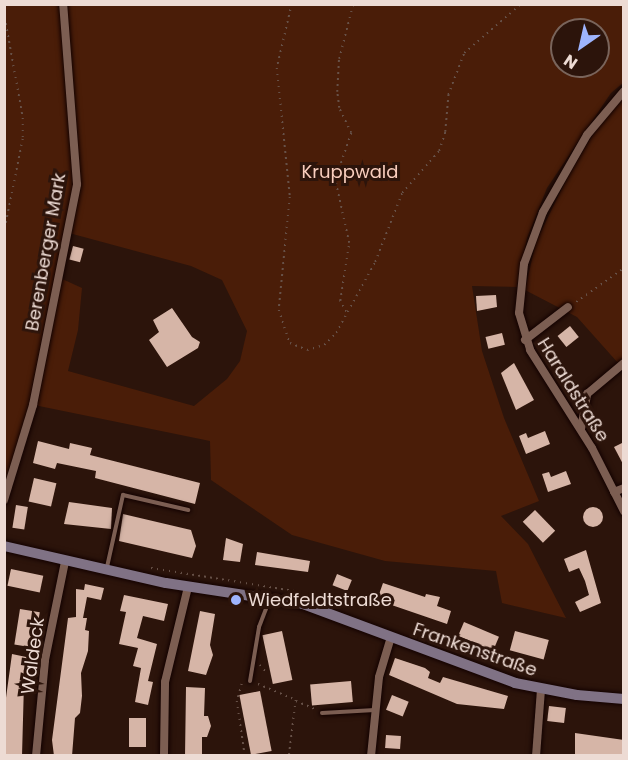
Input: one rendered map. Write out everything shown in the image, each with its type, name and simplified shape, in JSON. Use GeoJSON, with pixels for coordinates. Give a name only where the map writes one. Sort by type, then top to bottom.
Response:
{"type":"FeatureCollection","features":[{"type":"Feature","properties":{"kind":"main road","name":"Frankenstraße"},"geometry":{"type":"LineString","coordinates":[[4,546],[106,571],[188,587],[270,598],[331,613],[494,677],[541,690],[624,699]]}},
{"type":"Feature","properties":{"kind":"street","name":"Berenberger Mark"},"geometry":{"type":"LineString","coordinates":[[4,501],[33,405],[77,184],[63,4]]}},
{"type":"Feature","properties":{"kind":"street","name":"Haraldstraße"},"geometry":{"type":"LineString","coordinates":[[624,91],[586,135],[531,240],[519,290],[525,340],[581,429],[624,511]]}},
{"type":"Feature","properties":{"kind":"street"},"geometry":{"type":"LineString","coordinates":[[525,340],[568,307]]}},
{"type":"Feature","properties":{"kind":"street"},"geometry":{"type":"LineString","coordinates":[[581,429],[587,394],[624,363]]}},
{"type":"Feature","properties":{"kind":"street"},"geometry":{"type":"LineString","coordinates":[[614,492],[624,488]]}},
{"type":"Feature","properties":{"kind":"street","name":"Waldeck"},"geometry":{"type":"LineString","coordinates":[[36,756],[45,660],[65,562]]}},
{"type":"Feature","properties":{"kind":"street"},"geometry":{"type":"LineString","coordinates":[[164,756],[165,682],[188,587]]}},
{"type":"Feature","properties":{"kind":"street"},"geometry":{"type":"LineString","coordinates":[[371,756],[379,676],[391,637]]}},
{"type":"Feature","properties":{"kind":"street"},"geometry":{"type":"LineString","coordinates":[[536,756],[541,690]]}},
{"type":"Feature","properties":{"kind":"lane"},"geometry":{"type":"LineString","coordinates":[[106,571],[123,495],[188,510]]}},
{"type":"Feature","properties":{"kind":"lane"},"geometry":{"type":"LineString","coordinates":[[250,681],[256,659],[259,627],[270,598]]}},
{"type":"Feature","properties":{"kind":"lane"},"geometry":{"type":"LineString","coordinates":[[322,713],[375,710]]}},
{"type":"Feature","properties":{"kind":"path"},"geometry":{"type":"LineString","coordinates":[[292,4],[277,68],[290,197],[279,310],[290,343],[307,350],[330,341],[375,262],[402,193],[440,151],[448,94],[464,53],[521,4]]}},
{"type":"Feature","properties":{"kind":"path"},"geometry":{"type":"LineString","coordinates":[[346,313],[340,301],[349,243],[335,180],[351,133],[339,108],[337,92],[339,59],[353,4]]}},
{"type":"Feature","properties":{"kind":"path"},"geometry":{"type":"LineString","coordinates":[[4,12],[24,118],[23,139],[4,233]]}},
{"type":"Feature","properties":{"kind":"path"},"geometry":{"type":"LineString","coordinates":[[568,307],[624,268]]}},
{"type":"Feature","properties":{"kind":"path"},"geometry":{"type":"LineString","coordinates":[[4,292],[4,334]]}},
{"type":"Feature","properties":{"kind":"path"},"geometry":{"type":"LineString","coordinates":[[256,659],[267,673]]}},
{"type":"Feature","properties":{"kind":"path"},"geometry":{"type":"LineString","coordinates":[[245,756],[247,739],[238,693],[243,683],[250,681],[322,713]]}},
{"type":"Feature","properties":{"kind":"path"},"geometry":{"type":"LineString","coordinates":[[289,756],[296,700]]}},
{"type":"Feature","properties":{"kind":"green space"},"geometry":{"type":"Polygon","coordinates":[[[5,5],[62,5],[74,184],[32,405],[5,489],[5,5]]]}},
{"type":"Feature","properties":{"kind":"green space","name":"Kruppwald"},"geometry":{"type":"Polygon","coordinates":[[[65,5],[623,5],[623,83],[611,93],[547,188],[527,238],[517,287],[472,286],[482,351],[504,418],[539,501],[501,516],[528,544],[566,618],[502,603],[496,571],[385,561],[292,535],[211,480],[210,441],[34,405],[60,278],[82,288],[78,330],[68,371],[194,406],[227,379],[240,361],[247,331],[222,280],[191,266],[69,233],[79,185],[65,5]]]}},
{"type":"Feature","properties":{"kind":"green space"},"geometry":{"type":"Polygon","coordinates":[[[623,98],[623,359],[618,363],[577,317],[525,290],[536,242],[569,174],[595,131],[623,98]]]}},
{"type":"Feature","properties":{"kind":"building"},"geometry":{"type":"Polygon","coordinates":[[[73,246],[84,249],[80,262],[69,260],[73,246]]]}},
{"type":"Feature","properties":{"kind":"building"},"geometry":{"type":"Polygon","coordinates":[[[496,295],[497,307],[477,311],[476,296],[496,295]]]}},
{"type":"Feature","properties":{"kind":"building"},"geometry":{"type":"Polygon","coordinates":[[[172,308],[192,337],[200,342],[198,348],[167,367],[149,340],[159,332],[153,320],[172,308]]]}},
{"type":"Feature","properties":{"kind":"building"},"geometry":{"type":"Polygon","coordinates":[[[570,326],[579,337],[566,347],[558,336],[570,326]]]}},
{"type":"Feature","properties":{"kind":"building"},"geometry":{"type":"Polygon","coordinates":[[[502,333],[505,345],[488,349],[486,337],[502,333]]]}},
{"type":"Feature","properties":{"kind":"building"},"geometry":{"type":"Polygon","coordinates":[[[514,363],[534,400],[516,410],[501,373],[514,363]]]}},
{"type":"Feature","properties":{"kind":"building"},"geometry":{"type":"Polygon","coordinates":[[[545,431],[550,444],[526,454],[519,436],[526,433],[528,438],[545,431]]]}},
{"type":"Feature","properties":{"kind":"building"},"geometry":{"type":"Polygon","coordinates":[[[38,441],[69,449],[70,443],[92,448],[90,455],[200,483],[195,504],[95,478],[96,471],[57,463],[55,469],[33,463],[38,441]]]}},
{"type":"Feature","properties":{"kind":"building"},"geometry":{"type":"Polygon","coordinates":[[[624,442],[624,466],[614,447],[624,442]]]}},
{"type":"Feature","properties":{"kind":"building"},"geometry":{"type":"Polygon","coordinates":[[[566,471],[571,484],[548,492],[542,474],[549,472],[551,477],[566,471]]]}},
{"type":"Feature","properties":{"kind":"building"},"geometry":{"type":"Polygon","coordinates":[[[34,478],[56,483],[51,507],[29,501],[34,478]]]}},
{"type":"Feature","properties":{"kind":"building"},"geometry":{"type":"Polygon","coordinates":[[[69,502],[112,508],[111,529],[64,524],[69,502]]]}},
{"type":"Feature","properties":{"kind":"building"},"geometry":{"type":"Polygon","coordinates":[[[16,505],[28,507],[24,530],[12,528],[16,505]]]}},
{"type":"Feature","properties":{"kind":"building"},"geometry":{"type":"Polygon","coordinates":[[[589,507],[597,507],[603,513],[603,521],[597,527],[589,527],[583,521],[583,513],[589,507]]]}},
{"type":"Feature","properties":{"kind":"building"},"geometry":{"type":"Polygon","coordinates":[[[535,510],[555,531],[543,543],[523,522],[535,510]]]}},
{"type":"Feature","properties":{"kind":"building"},"geometry":{"type":"Polygon","coordinates":[[[123,514],[191,530],[196,546],[192,558],[119,541],[123,514]]]}},
{"type":"Feature","properties":{"kind":"building"},"geometry":{"type":"Polygon","coordinates":[[[226,538],[243,544],[240,562],[223,560],[226,538]]]}},
{"type":"Feature","properties":{"kind":"building"},"geometry":{"type":"Polygon","coordinates":[[[586,550],[601,603],[580,612],[575,602],[589,595],[585,581],[579,568],[569,572],[564,559],[586,550]]]}},
{"type":"Feature","properties":{"kind":"building"},"geometry":{"type":"Polygon","coordinates":[[[257,552],[310,561],[308,572],[255,565],[257,552]]]}},
{"type":"Feature","properties":{"kind":"building"},"geometry":{"type":"Polygon","coordinates":[[[11,569],[43,576],[40,592],[7,586],[11,569]]]}},
{"type":"Feature","properties":{"kind":"building"},"geometry":{"type":"Polygon","coordinates":[[[337,574],[352,580],[347,591],[333,585],[337,574]]]}},
{"type":"Feature","properties":{"kind":"building"},"geometry":{"type":"Polygon","coordinates":[[[383,583],[425,597],[426,594],[440,597],[437,606],[451,611],[447,624],[377,600],[383,583]]]}},
{"type":"Feature","properties":{"kind":"building"},"geometry":{"type":"Polygon","coordinates":[[[85,584],[104,588],[101,600],[87,597],[83,618],[87,618],[85,630],[89,631],[88,651],[81,673],[82,696],[80,713],[75,718],[72,756],[54,756],[52,740],[68,618],[76,617],[76,589],[84,590],[85,584]]]}},
{"type":"Feature","properties":{"kind":"building"},"geometry":{"type":"Polygon","coordinates":[[[124,595],[168,604],[164,621],[143,616],[137,638],[157,644],[148,681],[153,682],[148,705],[135,702],[141,668],[133,666],[138,648],[119,644],[126,612],[120,611],[124,595]]]}},
{"type":"Feature","properties":{"kind":"building"},"geometry":{"type":"Polygon","coordinates":[[[20,609],[40,612],[34,648],[14,645],[20,609]]]}},
{"type":"Feature","properties":{"kind":"building"},"geometry":{"type":"Polygon","coordinates":[[[200,611],[215,614],[210,645],[213,655],[206,675],[188,671],[200,611]]]}},
{"type":"Feature","properties":{"kind":"building"},"geometry":{"type":"Polygon","coordinates":[[[464,622],[499,637],[493,651],[458,636],[464,622]]]}},
{"type":"Feature","properties":{"kind":"building"},"geometry":{"type":"Polygon","coordinates":[[[282,631],[292,680],[273,684],[262,635],[282,631]]]}},
{"type":"Feature","properties":{"kind":"building"},"geometry":{"type":"Polygon","coordinates":[[[515,631],[549,640],[544,659],[510,650],[515,631]]]}},
{"type":"Feature","properties":{"kind":"building"},"geometry":{"type":"Polygon","coordinates":[[[12,654],[31,658],[29,683],[24,683],[22,756],[6,756],[5,705],[12,654]]]}},
{"type":"Feature","properties":{"kind":"building"},"geometry":{"type":"Polygon","coordinates":[[[395,658],[425,668],[430,672],[428,678],[440,683],[443,677],[508,696],[504,709],[457,704],[389,675],[395,658]]]}},
{"type":"Feature","properties":{"kind":"building"},"geometry":{"type":"Polygon","coordinates":[[[351,681],[353,702],[312,705],[310,685],[351,681]]]}},
{"type":"Feature","properties":{"kind":"building"},"geometry":{"type":"Polygon","coordinates":[[[186,687],[205,688],[204,716],[208,716],[211,726],[207,737],[202,737],[202,756],[185,756],[186,687]]]}},
{"type":"Feature","properties":{"kind":"building"},"geometry":{"type":"Polygon","coordinates":[[[260,691],[272,751],[251,755],[239,695],[260,691]]]}},
{"type":"Feature","properties":{"kind":"building"},"geometry":{"type":"Polygon","coordinates":[[[392,695],[409,702],[403,717],[386,710],[392,695]]]}},
{"type":"Feature","properties":{"kind":"building"},"geometry":{"type":"Polygon","coordinates":[[[549,706],[566,708],[564,723],[547,721],[549,706]]]}},
{"type":"Feature","properties":{"kind":"building"},"geometry":{"type":"Polygon","coordinates":[[[129,718],[146,718],[146,747],[129,747],[129,718]]]}},
{"type":"Feature","properties":{"kind":"building"},"geometry":{"type":"Polygon","coordinates":[[[575,733],[624,740],[624,756],[575,754],[575,733]]]}},
{"type":"Feature","properties":{"kind":"building"},"geometry":{"type":"Polygon","coordinates":[[[386,735],[401,736],[400,749],[385,748],[386,735]]]}},
{"type":"Feature","properties":{"kind":"place","name":"Wiedfeldtstraße"},"geometry":{"type":"Point","coordinates":[236,600]}}]}
